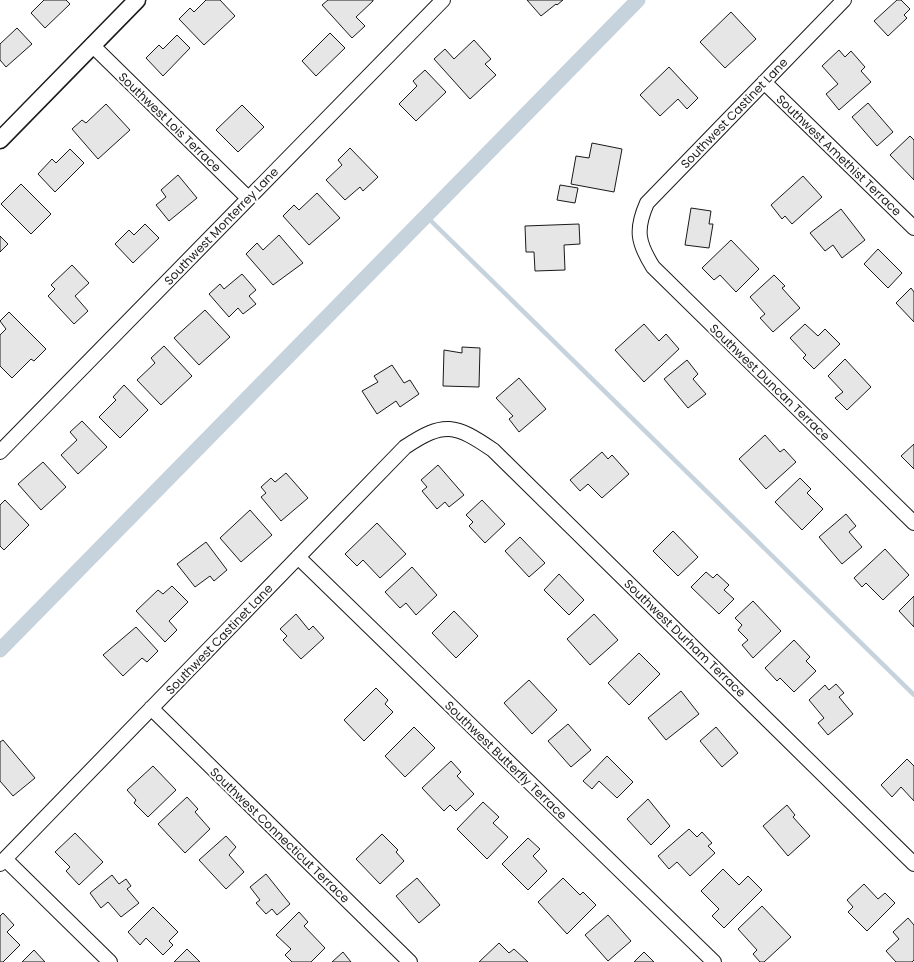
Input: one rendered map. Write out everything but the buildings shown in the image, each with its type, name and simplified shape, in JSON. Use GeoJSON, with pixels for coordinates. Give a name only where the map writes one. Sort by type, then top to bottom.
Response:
{"type":"FeatureCollection","features":[{"type":"Feature","properties":{"kind":"street"},"geometry":{"type":"LineString","coordinates":[[0,140],[137,0]]}},
{"type":"Feature","properties":{"kind":"street","name":"Southwest Monterrey Lane"},"geometry":{"type":"LineString","coordinates":[[0,452],[443,0]]}},
{"type":"Feature","properties":{"kind":"street","name":"Southwest Castinet Lane"},"geometry":{"type":"LineString","coordinates":[[639,234],[640,218],[647,203],[844,0]]}},
{"type":"Feature","properties":{"kind":"street","name":"Southwest Lois Terrace"},"geometry":{"type":"LineString","coordinates":[[92,45],[248,198]]}},
{"type":"Feature","properties":{"kind":"street","name":"Southwest Amethist Terrace"},"geometry":{"type":"LineString","coordinates":[[764,82],[914,228]]}},
{"type":"Feature","properties":{"kind":"street","name":"Southwest Duncan Terrace"},"geometry":{"type":"LineString","coordinates":[[639,234],[643,251],[653,267],[914,523]]}},
{"type":"Feature","properties":{"kind":"street","name":"Southwest Castinet Lane"},"geometry":{"type":"LineString","coordinates":[[3,861],[405,446],[424,434],[447,428]]}},
{"type":"Feature","properties":{"kind":"street","name":"Southwest Durham Terrace"},"geometry":{"type":"LineString","coordinates":[[447,428],[467,432],[493,450],[914,864]]}},
{"type":"Feature","properties":{"kind":"street","name":"Southwest Butterfly Terrace"},"geometry":{"type":"LineString","coordinates":[[298,558],[714,962]]}},
{"type":"Feature","properties":{"kind":"street","name":"Southwest Connecticut Terrace"},"geometry":{"type":"LineString","coordinates":[[151,708],[410,962]]}},
{"type":"Feature","properties":{"kind":"street"},"geometry":{"type":"LineString","coordinates":[[3,861],[110,962]]}},
{"type":"Feature","properties":{"kind":"waterway"},"geometry":{"type":"LineString","coordinates":[[0,650],[638,0]]}},
{"type":"Feature","properties":{"kind":"waterway"},"geometry":{"type":"LineString","coordinates":[[426,216],[914,695]]}}]}
